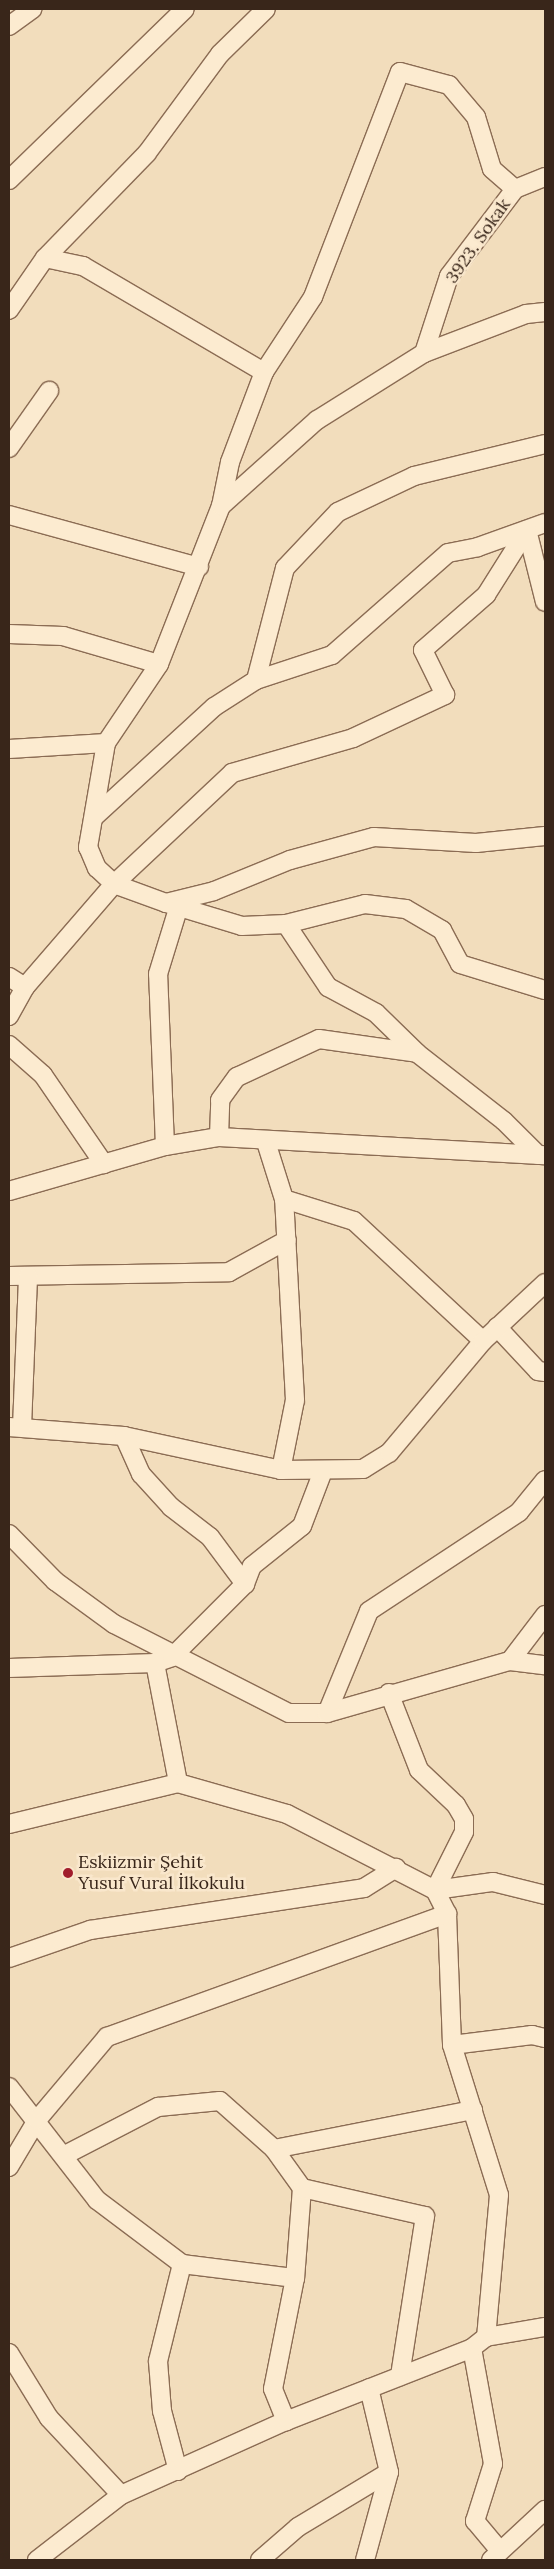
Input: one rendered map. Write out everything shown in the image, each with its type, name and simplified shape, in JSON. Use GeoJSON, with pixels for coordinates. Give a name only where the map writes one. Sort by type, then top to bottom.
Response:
{"type":"FeatureCollection","features":[{"type":"Feature","properties":{"kind":"street"},"geometry":{"type":"LineString","coordinates":[[9,26],[32,9]]}},
{"type":"Feature","properties":{"kind":"street"},"geometry":{"type":"LineString","coordinates":[[9,180],[185,9]]}},
{"type":"Feature","properties":{"kind":"street"},"geometry":{"type":"LineString","coordinates":[[9,310],[45,258],[147,153],[220,54],[266,9]]}},
{"type":"Feature","properties":{"kind":"street"},"geometry":{"type":"LineString","coordinates":[[515,189],[492,169],[476,117],[449,85],[400,72],[313,297],[264,372],[230,462],[221,506],[199,567],[159,664],[106,743],[88,847],[97,868],[114,884],[172,906],[242,926],[286,924],[365,904],[406,909],[442,930],[460,964],[545,990]]}},
{"type":"Feature","properties":{"kind":"street","name":"3923. Sokak"},"geometry":{"type":"LineString","coordinates":[[424,353],[449,276],[515,189],[545,177]]}},
{"type":"Feature","properties":{"kind":"street"},"geometry":{"type":"LineString","coordinates":[[45,258],[83,266],[264,372]]}},
{"type":"Feature","properties":{"kind":"street"},"geometry":{"type":"LineString","coordinates":[[221,506],[317,420],[424,353],[526,314],[545,312]]}},
{"type":"Feature","properties":{"kind":"street"},"geometry":{"type":"LineString","coordinates":[[9,448],[49,391]]}},
{"type":"Feature","properties":{"kind":"street"},"geometry":{"type":"LineString","coordinates":[[256,680],[285,568],[338,512],[414,476],[545,444]]}},
{"type":"Feature","properties":{"kind":"street"},"geometry":{"type":"LineString","coordinates":[[9,515],[199,567]]}},
{"type":"Feature","properties":{"kind":"street"},"geometry":{"type":"LineString","coordinates":[[94,817],[214,707],[256,680],[332,655],[448,553],[478,547],[545,523]]}},
{"type":"Feature","properties":{"kind":"street"},"geometry":{"type":"LineString","coordinates":[[527,530],[545,602]]}},
{"type":"Feature","properties":{"kind":"street"},"geometry":{"type":"LineString","coordinates":[[9,1016],[25,987],[114,884],[232,774],[353,738],[445,695],[423,650],[486,595],[527,530]]}},
{"type":"Feature","properties":{"kind":"street"},"geometry":{"type":"LineString","coordinates":[[9,634],[63,636],[159,664]]}},
{"type":"Feature","properties":{"kind":"street"},"geometry":{"type":"LineString","coordinates":[[9,749],[106,743]]}},
{"type":"Feature","properties":{"kind":"street"},"geometry":{"type":"LineString","coordinates":[[172,906],[290,860],[374,837],[476,843],[545,836]]}},
{"type":"Feature","properties":{"kind":"street"},"geometry":{"type":"LineString","coordinates":[[165,1146],[158,974],[172,906]]}},
{"type":"Feature","properties":{"kind":"street"},"geometry":{"type":"LineString","coordinates":[[286,924],[328,987],[376,1013],[417,1053],[504,1121],[542,1155]]}},
{"type":"Feature","properties":{"kind":"street"},"geometry":{"type":"LineString","coordinates":[[9,977],[25,987]]}},
{"type":"Feature","properties":{"kind":"street"},"geometry":{"type":"LineString","coordinates":[[219,1137],[220,1100],[237,1077],[319,1039],[417,1053]]}},
{"type":"Feature","properties":{"kind":"street"},"geometry":{"type":"LineString","coordinates":[[9,1045],[43,1075],[104,1164]]}},
{"type":"Feature","properties":{"kind":"street"},"geometry":{"type":"LineString","coordinates":[[9,1191],[165,1146],[219,1137],[266,1142],[542,1155]]}},
{"type":"Feature","properties":{"kind":"street"},"geometry":{"type":"LineString","coordinates":[[266,1142],[284,1199],[295,1400],[281,1470]]}},
{"type":"Feature","properties":{"kind":"street"},"geometry":{"type":"LineString","coordinates":[[284,1199],[354,1221],[483,1341]]}},
{"type":"Feature","properties":{"kind":"street"},"geometry":{"type":"LineString","coordinates":[[9,1276],[229,1272],[287,1240]]}},
{"type":"Feature","properties":{"kind":"street"},"geometry":{"type":"LineString","coordinates":[[28,1276],[15,1427],[124,1436],[281,1470],[323,1471],[363,1469],[389,1453],[483,1341],[545,1282]]}},
{"type":"Feature","properties":{"kind":"street"},"geometry":{"type":"LineString","coordinates":[[497,1327],[538,1372],[545,1372]]}},
{"type":"Feature","properties":{"kind":"street"},"geometry":{"type":"LineString","coordinates":[[124,1436],[141,1474],[171,1507],[210,1537],[245,1584]]}},
{"type":"Feature","properties":{"kind":"street"},"geometry":{"type":"LineString","coordinates":[[9,1668],[155,1663],[172,1657],[245,1584],[252,1566],[302,1526],[323,1471]]}},
{"type":"Feature","properties":{"kind":"street"},"geometry":{"type":"LineString","coordinates":[[327,1713],[369,1611],[519,1512],[545,1480]]}},
{"type":"Feature","properties":{"kind":"street"},"geometry":{"type":"LineString","coordinates":[[9,1534],[86,1606],[172,1657],[289,1713],[327,1713],[389,1693],[510,1661],[545,1665]]}},
{"type":"Feature","properties":{"kind":"street"},"geometry":{"type":"LineString","coordinates":[[510,1661],[545,1615]]}},
{"type":"Feature","properties":{"kind":"street"},"geometry":{"type":"LineString","coordinates":[[155,1663],[178,1783]]}},
{"type":"Feature","properties":{"kind":"street"},"geometry":{"type":"LineString","coordinates":[[389,1693],[415,1763],[464,1819],[464,1832],[436,1890]]}},
{"type":"Feature","properties":{"kind":"street"},"geometry":{"type":"LineString","coordinates":[[9,1824],[178,1783],[288,1814],[436,1890],[447,1914],[452,2045],[499,2196],[479,2343],[493,2464],[475,2521],[495,2556],[545,2510]]}},
{"type":"Feature","properties":{"kind":"street"},"geometry":{"type":"LineString","coordinates":[[9,1958],[90,1930],[364,1888],[396,1868]]}},
{"type":"Feature","properties":{"kind":"street"},"geometry":{"type":"LineString","coordinates":[[436,1890],[493,1882],[545,1895]]}},
{"type":"Feature","properties":{"kind":"street"},"geometry":{"type":"LineString","coordinates":[[9,2167],[37,2120],[107,2037],[447,1914]]}},
{"type":"Feature","properties":{"kind":"street"},"geometry":{"type":"LineString","coordinates":[[452,2045],[532,2035],[545,2038]]}},
{"type":"Feature","properties":{"kind":"street"},"geometry":{"type":"LineString","coordinates":[[9,2088],[66,2155],[96,2200],[182,2264],[295,2278]]}},
{"type":"Feature","properties":{"kind":"street"},"geometry":{"type":"LineString","coordinates":[[66,2155],[158,2107],[220,2101],[274,2149],[302,2188],[295,2278],[273,2390],[286,2422]]}},
{"type":"Feature","properties":{"kind":"street"},"geometry":{"type":"LineString","coordinates":[[274,2149],[473,2110]]}},
{"type":"Feature","properties":{"kind":"street"},"geometry":{"type":"LineString","coordinates":[[302,2188],[425,2216],[400,2376]]}},
{"type":"Feature","properties":{"kind":"street"},"geometry":{"type":"LineString","coordinates":[[178,2471],[162,2411],[158,2362],[182,2264]]}},
{"type":"Feature","properties":{"kind":"street"},"geometry":{"type":"LineString","coordinates":[[37,2560],[121,2495],[286,2422],[479,2343],[545,2327]]}},
{"type":"Feature","properties":{"kind":"street"},"geometry":{"type":"LineString","coordinates":[[9,2353],[49,2418],[121,2495]]}},
{"type":"Feature","properties":{"kind":"street"},"geometry":{"type":"LineString","coordinates":[[365,2560],[389,2472],[369,2388]]}},
{"type":"Feature","properties":{"kind":"street"},"geometry":{"type":"LineString","coordinates":[[260,2560],[298,2527],[389,2472]]}},
{"type":"Feature","properties":{"kind":"place","name":"Eskiizmir Şehit Yusuf Vural İlkokulu"},"geometry":{"type":"Point","coordinates":[68,1873]}}]}
